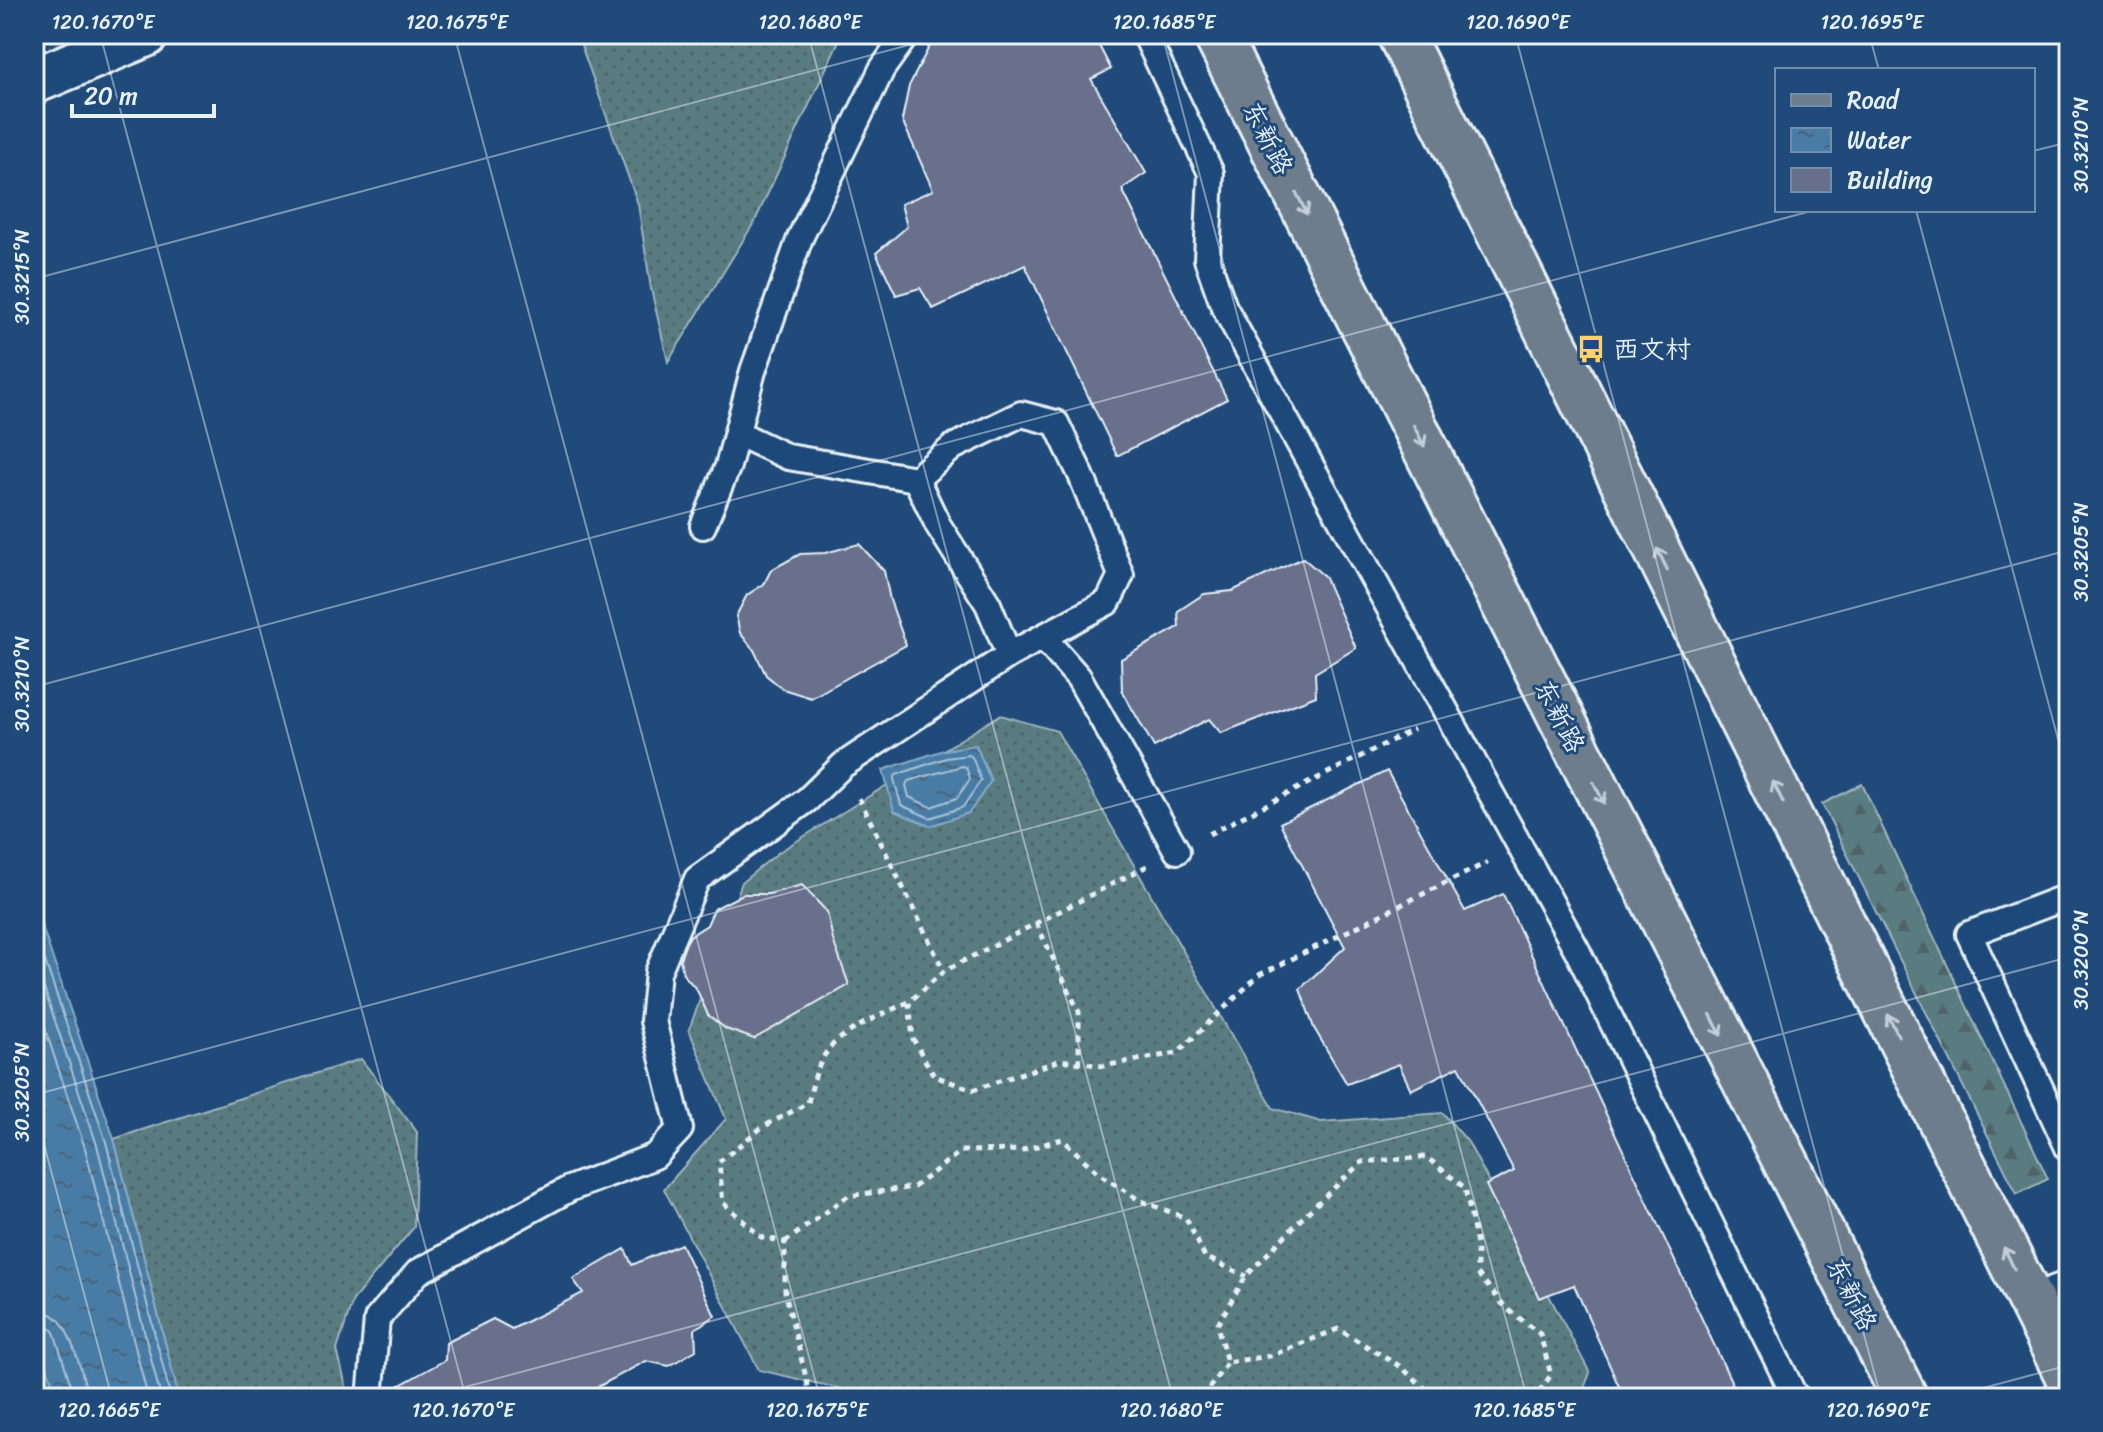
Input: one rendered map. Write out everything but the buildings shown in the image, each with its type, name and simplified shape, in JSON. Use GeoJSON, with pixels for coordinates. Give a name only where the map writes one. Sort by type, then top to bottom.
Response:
{"type":"FeatureCollection","features":[{"type":"Feature","properties":{"kind":"main road"},"geometry":{"type":"LineString","coordinates":[[34,81],[146,34]]}},
{"type":"Feature","properties":{"kind":"main road","name":"东新路"},"geometry":{"type":"LineString","coordinates":[[1216,34],[1905,1398]]}},
{"type":"Feature","properties":{"kind":"main road"},"geometry":{"type":"LineString","coordinates":[[1400,34],[2049,1290],[2069,1378]]}},
{"type":"Feature","properties":{"kind":"lane"},"geometry":{"type":"LineString","coordinates":[[703,526],[728,466],[753,371],[800,238],[882,69],[907,34]]}},
{"type":"Feature","properties":{"kind":"lane"},"geometry":{"type":"LineString","coordinates":[[1145,34],[1211,173],[1207,259],[1224,307],[1577,950],[1798,1398]]}},
{"type":"Feature","properties":{"kind":"lane"},"geometry":{"type":"LineString","coordinates":[[370,1398],[377,1319],[418,1272],[569,1189],[655,1156],[680,1129],[653,1021],[658,972],[697,879],[807,800],[843,765],[1009,655],[1108,602],[1121,575],[1081,475],[1056,423],[1021,414],[953,447],[916,479]]}},
{"type":"Feature","properties":{"kind":"lane"},"geometry":{"type":"LineString","coordinates":[[737,433],[788,457],[916,479]]}},
{"type":"Feature","properties":{"kind":"lane"},"geometry":{"type":"LineString","coordinates":[[916,479],[938,525],[988,604],[1009,655]]}},
{"type":"Feature","properties":{"kind":"lane"},"geometry":{"type":"LineString","coordinates":[[1043,637],[1079,678],[1177,851]]}},
{"type":"Feature","properties":{"kind":"lane"},"geometry":{"type":"LineString","coordinates":[[2069,896],[1969,934],[2069,1150]]}},
{"type":"Feature","properties":{"kind":"path"},"geometry":{"type":"LineString","coordinates":[[1246,1276],[1205,1257],[1186,1218],[1139,1200],[1098,1173],[1062,1139],[1023,1150],[961,1151],[914,1187],[848,1196],[785,1242],[761,1237],[723,1203],[719,1162],[761,1128],[808,1103],[813,1082],[828,1048],[874,1017],[909,1002],[944,971],[1447,712]]}},
{"type":"Feature","properties":{"kind":"path"},"geometry":{"type":"LineString","coordinates":[[843,765],[944,971]]}},
{"type":"Feature","properties":{"kind":"path"},"geometry":{"type":"LineString","coordinates":[[909,1002],[913,1039],[934,1076],[973,1090],[1061,1060],[1103,1066],[1177,1053],[1259,975],[1520,846]]}},
{"type":"Feature","properties":{"kind":"path"},"geometry":{"type":"LineString","coordinates":[[1036,923],[1079,1012],[1079,1062]]}},
{"type":"Feature","properties":{"kind":"path"},"geometry":{"type":"LineString","coordinates":[[1227,1362],[1217,1325],[1246,1276],[1307,1213],[1362,1162],[1426,1157],[1465,1188],[1477,1245],[1477,1273],[1506,1308],[1540,1334],[1551,1375],[1535,1398]]}},
{"type":"Feature","properties":{"kind":"path"},"geometry":{"type":"LineString","coordinates":[[785,1242],[785,1292],[811,1398]]}},
{"type":"Feature","properties":{"kind":"path"},"geometry":{"type":"LineString","coordinates":[[1202,1398],[1227,1362],[1270,1356],[1338,1329],[1401,1367],[1436,1398]]}},
{"type":"Feature","properties":{"kind":"green space"},"geometry":{"type":"Polygon","coordinates":[[[577,34],[842,34],[755,221],[668,362],[651,289],[638,204],[577,34]]]}},
{"type":"Feature","properties":{"kind":"green space"},"geometry":{"type":"Polygon","coordinates":[[[1000,715],[1057,731],[1273,1108],[1321,1122],[1443,1113],[1468,1142],[1590,1373],[1580,1398],[880,1398],[759,1370],[664,1189],[726,1119],[689,1030],[742,882],[779,852],[1000,715]]]}},
{"type":"Feature","properties":{"kind":"green space"},"geometry":{"type":"Polygon","coordinates":[[[1862,784],[2048,1179],[2017,1194],[1822,804],[1862,784]]]}},
{"type":"Feature","properties":{"kind":"green space"},"geometry":{"type":"Polygon","coordinates":[[[361,1059],[417,1132],[414,1227],[353,1300],[337,1350],[349,1398],[179,1398],[114,1139],[361,1059]]]}},
{"type":"Feature","properties":{"kind":"green space"},"geometry":{"type":"Polygon","coordinates":[[[34,1330],[58,1398],[34,1398],[34,1330]]]}},
{"type":"Feature","properties":{"kind":"water"},"geometry":{"type":"Polygon","coordinates":[[[976,745],[991,781],[969,813],[930,826],[894,811],[883,770],[944,750],[976,745]]]}},
{"type":"Feature","properties":{"kind":"water"},"geometry":{"type":"Polygon","coordinates":[[[34,903],[114,1139],[179,1398],[58,1398],[34,1330],[34,903]]]}},
{"type":"Feature","properties":{"kind":"place","name":"西文村"},"geometry":{"type":"Point","coordinates":[1591,349]}}]}
